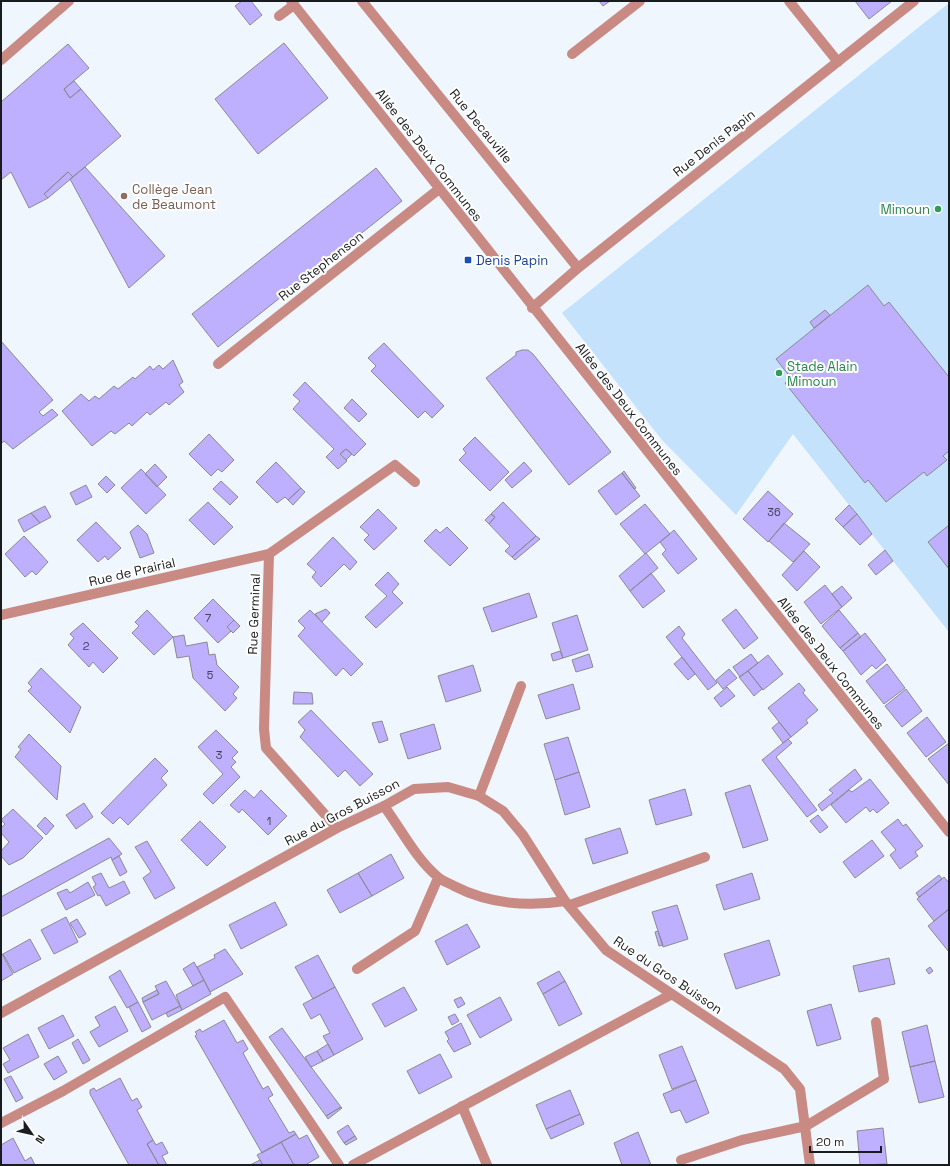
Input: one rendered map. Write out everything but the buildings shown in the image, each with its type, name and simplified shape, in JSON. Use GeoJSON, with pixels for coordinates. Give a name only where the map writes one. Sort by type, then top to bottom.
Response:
{"type":"FeatureCollection","features":[{"type":"Feature","properties":{"kind":"street"},"geometry":{"type":"LineString","coordinates":[[1,60],[69,1]]}},
{"type":"Feature","properties":{"kind":"street","name":"Rue Decauville"},"geometry":{"type":"LineString","coordinates":[[362,1],[578,268]]}},
{"type":"Feature","properties":{"kind":"street"},"geometry":{"type":"LineString","coordinates":[[572,54],[640,1]]}},
{"type":"Feature","properties":{"kind":"street"},"geometry":{"type":"LineString","coordinates":[[789,1],[838,62]]}},
{"type":"Feature","properties":{"kind":"street","name":"Rue Denis Papin"},"geometry":{"type":"LineString","coordinates":[[532,308],[578,268],[914,1]]}},
{"type":"Feature","properties":{"kind":"street"},"geometry":{"type":"LineString","coordinates":[[279,16],[292,3]]}},
{"type":"Feature","properties":{"kind":"street","name":"Allée des Deux Communes"},"geometry":{"type":"LineString","coordinates":[[292,3],[532,308],[949,832]]}},
{"type":"Feature","properties":{"kind":"street","name":"Rue Stephenson"},"geometry":{"type":"LineString","coordinates":[[218,364],[439,189]]}},
{"type":"Feature","properties":{"kind":"street"},"geometry":{"type":"LineString","coordinates":[[269,554],[395,465],[415,482]]}},
{"type":"Feature","properties":{"kind":"street","name":"Rue de Prairial"},"geometry":{"type":"LineString","coordinates":[[1,615],[269,554]]}},
{"type":"Feature","properties":{"kind":"street","name":"Rue Germinal"},"geometry":{"type":"LineString","coordinates":[[269,554],[264,729],[266,748],[337,828]]}},
{"type":"Feature","properties":{"kind":"street"},"geometry":{"type":"LineString","coordinates":[[479,796],[521,686]]}},
{"type":"Feature","properties":{"kind":"street","name":"Rue du Gros Buisson"},"geometry":{"type":"LineString","coordinates":[[1,1013],[337,828],[384,806],[414,789],[448,787],[479,796],[503,811],[523,835],[567,903],[606,950],[784,1069],[800,1089],[810,1165]]}},
{"type":"Feature","properties":{"kind":"street"},"geometry":{"type":"LineString","coordinates":[[384,806],[421,859],[438,878],[465,891],[493,901],[542,904],[567,903],[705,857]]}},
{"type":"Feature","properties":{"kind":"street"},"geometry":{"type":"LineString","coordinates":[[357,969],[415,931],[438,878]]}},
{"type":"Feature","properties":{"kind":"street"},"geometry":{"type":"LineString","coordinates":[[353,1165],[672,994]]}},
{"type":"Feature","properties":{"kind":"street"},"geometry":{"type":"LineString","coordinates":[[1,1123],[62,1091],[225,997],[339,1165]]}},
{"type":"Feature","properties":{"kind":"street"},"geometry":{"type":"LineString","coordinates":[[681,1160],[742,1140],[806,1126],[884,1080],[876,1022]]}},
{"type":"Feature","properties":{"kind":"street"},"geometry":{"type":"LineString","coordinates":[[462,1106],[487,1165]]}},
{"type":"Feature","properties":{"kind":"shaded area","name":"Stade Alain Mimoun"},"geometry":{"type":"Polygon","coordinates":[[[949,3],[949,632],[793,434],[736,515],[662,440],[562,313],[949,3]]]}},
{"type":"Feature","properties":{"kind":"place","name":"Collège Jean de Beaumont"},"geometry":{"type":"Point","coordinates":[124,196]}},
{"type":"Feature","properties":{"kind":"place","name":"Mimoun"},"geometry":{"type":"Point","coordinates":[938,209]}},
{"type":"Feature","properties":{"kind":"place","name":"Denis Papin"},"geometry":{"type":"Point","coordinates":[468,260]}},
{"type":"Feature","properties":{"kind":"place","name":"Stade Alain Mimoun"},"geometry":{"type":"Point","coordinates":[779,373]}}]}
